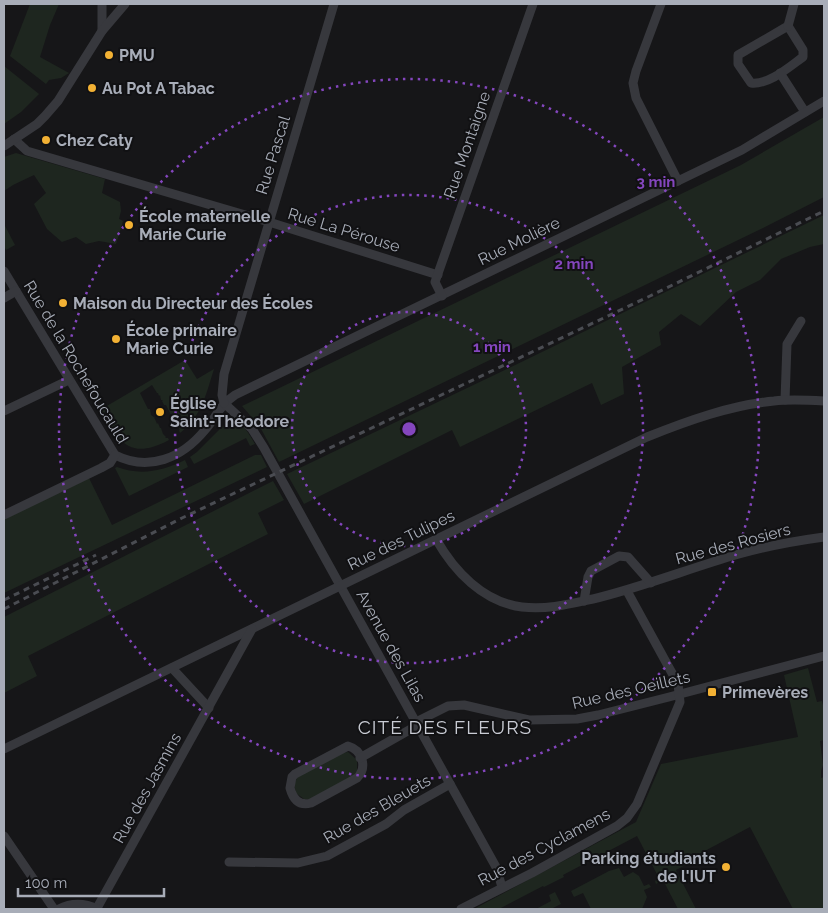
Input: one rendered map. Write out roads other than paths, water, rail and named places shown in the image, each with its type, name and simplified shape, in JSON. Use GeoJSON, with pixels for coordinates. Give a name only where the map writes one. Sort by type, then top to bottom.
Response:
{"type":"FeatureCollection","features":[{"type":"Feature","properties":{"kind":"street"},"geometry":{"type":"LineString","coordinates":[[102,4],[102,31]]}},
{"type":"Feature","properties":{"kind":"street"},"geometry":{"type":"LineString","coordinates":[[4,146],[37,124],[51,110],[102,31],[125,4]]}},
{"type":"Feature","properties":{"kind":"street","name":"Rue Pascal"},"geometry":{"type":"LineString","coordinates":[[224,403],[222,395],[223,379],[334,4]]}},
{"type":"Feature","properties":{"kind":"street","name":"Rue Montaigne"},"geometry":{"type":"LineString","coordinates":[[438,275],[533,4]]}},
{"type":"Feature","properties":{"kind":"street"},"geometry":{"type":"LineString","coordinates":[[662,4],[633,83],[636,98],[678,181]]}},
{"type":"Feature","properties":{"kind":"street"},"geometry":{"type":"LineString","coordinates":[[788,26],[804,50],[803,56],[780,73],[759,84],[751,83],[738,64],[738,55],[788,26],[794,4]]}},
{"type":"Feature","properties":{"kind":"street"},"geometry":{"type":"LineString","coordinates":[[780,73],[805,112]]}},
{"type":"Feature","properties":{"kind":"street","name":"Rue Molière"},"geometry":{"type":"LineString","coordinates":[[224,403],[246,390],[742,150],[824,101]]}},
{"type":"Feature","properties":{"kind":"street","name":"Rue La Pérouse"},"geometry":{"type":"LineString","coordinates":[[14,139],[27,150],[269,222],[438,275]]}},
{"type":"Feature","properties":{"kind":"street","name":"Rue de la Rochefoucauld"},"geometry":{"type":"LineString","coordinates":[[4,271],[115,455],[136,463],[159,461],[171,457],[183,451],[199,438],[224,403]]}},
{"type":"Feature","properties":{"kind":"street"},"geometry":{"type":"LineString","coordinates":[[438,275],[436,282],[442,296]]}},
{"type":"Feature","properties":{"kind":"street"},"geometry":{"type":"LineString","coordinates":[[4,298],[16,291]]}},
{"type":"Feature","properties":{"kind":"street"},"geometry":{"type":"LineString","coordinates":[[785,400],[787,344],[801,320]]}},
{"type":"Feature","properties":{"kind":"street"},"geometry":{"type":"LineString","coordinates":[[4,410],[69,380]]}},
{"type":"Feature","properties":{"kind":"street","name":"Rue des Tulipes"},"geometry":{"type":"LineString","coordinates":[[4,749],[660,432],[730,410],[763,403],[785,400],[824,401]]}},
{"type":"Feature","properties":{"kind":"street","name":"Avenue des Lilas"},"geometry":{"type":"LineString","coordinates":[[224,403],[252,429],[496,867],[502,887]]}},
{"type":"Feature","properties":{"kind":"street"},"geometry":{"type":"LineString","coordinates":[[4,515],[101,468],[110,463],[115,455]]}},
{"type":"Feature","properties":{"kind":"street","name":"Rue des Rosiers"},"geometry":{"type":"LineString","coordinates":[[436,539],[445,556],[463,576],[489,595],[520,607],[546,608],[627,591],[764,548],[824,537]]}},
{"type":"Feature","properties":{"kind":"street"},"geometry":{"type":"LineString","coordinates":[[584,601],[591,571],[619,556],[628,557],[651,583]]}},
{"type":"Feature","properties":{"kind":"street"},"geometry":{"type":"LineString","coordinates":[[627,591],[678,684],[680,694]]}},
{"type":"Feature","properties":{"kind":"street","name":"Rue des Jasmins"},"geometry":{"type":"LineString","coordinates":[[97,909],[252,629]]}},
{"type":"Feature","properties":{"kind":"street","name":"Rue des Oeillets"},"geometry":{"type":"LineString","coordinates":[[360,758],[442,709],[456,705],[464,705],[530,720],[551,721],[598,716],[824,656]]}},
{"type":"Feature","properties":{"kind":"street"},"geometry":{"type":"LineString","coordinates":[[172,668],[209,708]]}},
{"type":"Feature","properties":{"kind":"street","name":"Rue des Cyclamens"},"geometry":{"type":"LineString","coordinates":[[461,909],[532,873],[627,818],[637,804],[680,702],[680,694]]}},
{"type":"Feature","properties":{"kind":"street"},"geometry":{"type":"LineString","coordinates":[[344,747],[352,747],[360,758],[364,766],[362,774],[357,778],[311,803],[300,803],[292,795],[290,782],[295,774],[344,747]]}},
{"type":"Feature","properties":{"kind":"street","name":"Rue des Bleuets"},"geometry":{"type":"LineString","coordinates":[[229,862],[298,863],[327,856],[386,824],[404,810],[450,784]]}},
{"type":"Feature","properties":{"kind":"street"},"geometry":{"type":"LineString","coordinates":[[4,836],[54,909]]}},
{"type":"Feature","properties":{"kind":"street"},"geometry":{"type":"LineString","coordinates":[[59,909],[72,904],[80,904],[97,909]]}},
{"type":"Feature","properties":{"kind":"railway"},"geometry":{"type":"LineString","coordinates":[[4,609],[182,518],[650,296],[824,211]]}},
{"type":"Feature","properties":{"kind":"railway"},"geometry":{"type":"LineString","coordinates":[[4,600],[96,555]]}},
{"type":"Feature","properties":{"kind":"place","name":"PMU"},"geometry":{"type":"Point","coordinates":[109,55]}},
{"type":"Feature","properties":{"kind":"place","name":"Au Pot A Tabac"},"geometry":{"type":"Point","coordinates":[92,88]}},
{"type":"Feature","properties":{"kind":"place","name":"Chez Caty"},"geometry":{"type":"Point","coordinates":[46,140]}},
{"type":"Feature","properties":{"kind":"place","name":"École maternelle Marie Curie"},"geometry":{"type":"Point","coordinates":[129,225]}},
{"type":"Feature","properties":{"kind":"place","name":"Maison du Directeur des Écoles"},"geometry":{"type":"Point","coordinates":[63,303]}},
{"type":"Feature","properties":{"kind":"place","name":"École primaire Marie Curie"},"geometry":{"type":"Point","coordinates":[116,339]}},
{"type":"Feature","properties":{"kind":"place","name":"Église Saint-Théodore"},"geometry":{"type":"Point","coordinates":[160,412]}},
{"type":"Feature","properties":{"kind":"place","name":"Primevères"},"geometry":{"type":"Point","coordinates":[712,692]}},
{"type":"Feature","properties":{"kind":"place","name":"Parking étudiants de l'IUT"},"geometry":{"type":"Point","coordinates":[726,867]}},
{"type":"Feature","properties":{"kind":"district","name":"CITÉ DES FLEURS"},"geometry":{"type":"Point","coordinates":[445,727]}}]}
